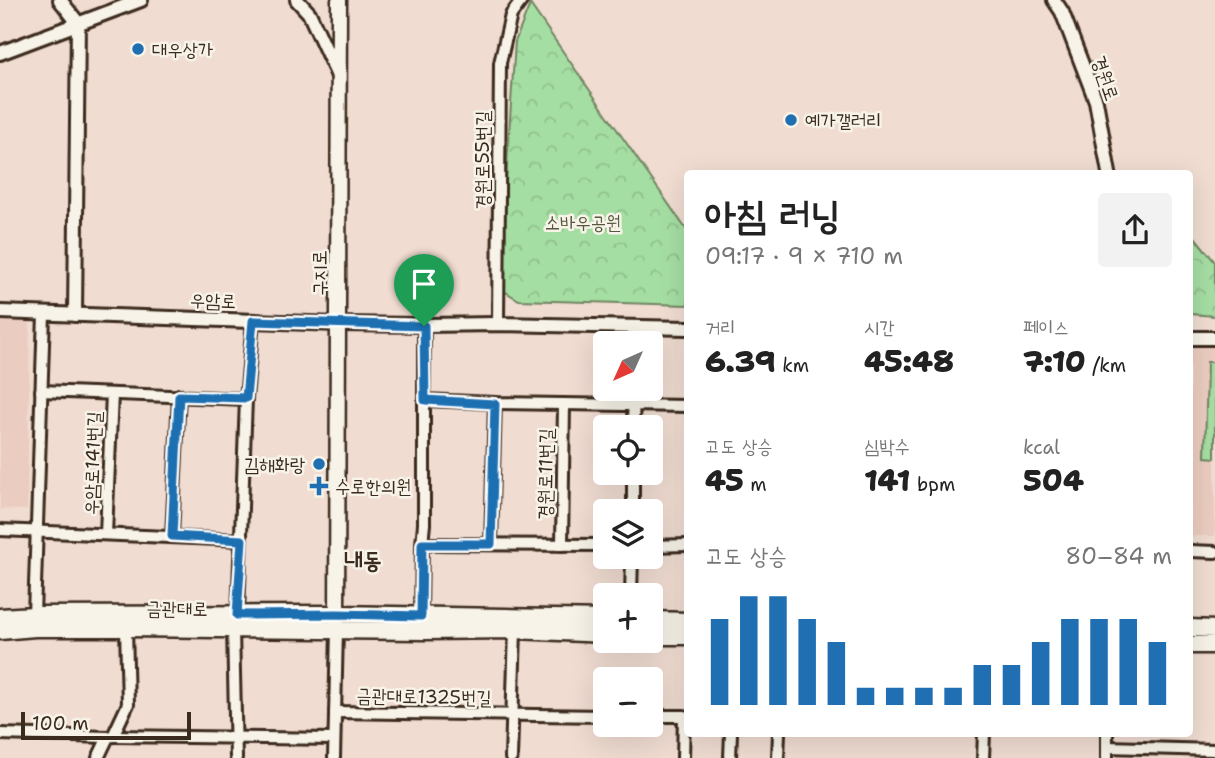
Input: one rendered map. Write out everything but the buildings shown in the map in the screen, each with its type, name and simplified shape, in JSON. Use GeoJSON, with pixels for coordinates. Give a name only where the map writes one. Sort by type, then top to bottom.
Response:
{"type":"FeatureCollection","features":[{"type":"Feature","properties":{"kind":"main road","name":"구지로"},"geometry":{"type":"LineString","coordinates":[[337,622],[338,76],[341,3]]}},
{"type":"Feature","properties":{"kind":"main road","name":"금관대로"},"geometry":{"type":"LineString","coordinates":[[0,617],[34,615],[235,622],[337,622],[421,616],[593,619]]}},
{"type":"Feature","properties":{"kind":"main road"},"geometry":{"type":"LineString","coordinates":[[663,620],[684,621]]}},
{"type":"Feature","properties":{"kind":"main road","name":"금관대로"},"geometry":{"type":"LineString","coordinates":[[0,631],[235,622]]}},
{"type":"Feature","properties":{"kind":"main road","name":"금관대로"},"geometry":{"type":"LineString","coordinates":[[337,622],[424,631],[515,630],[593,633]]}},
{"type":"Feature","properties":{"kind":"main road"},"geometry":{"type":"LineString","coordinates":[[1193,628],[1215,628]]}},
{"type":"Feature","properties":{"kind":"main road"},"geometry":{"type":"LineString","coordinates":[[663,636],[684,636]]}},
{"type":"Feature","properties":{"kind":"main road"},"geometry":{"type":"LineString","coordinates":[[1193,645],[1215,645]]}},
{"type":"Feature","properties":{"kind":"street"},"geometry":{"type":"LineString","coordinates":[[60,0],[78,23],[75,315]]}},
{"type":"Feature","properties":{"kind":"street"},"geometry":{"type":"LineString","coordinates":[[0,53],[141,0]]}},
{"type":"Feature","properties":{"kind":"street"},"geometry":{"type":"LineString","coordinates":[[297,0],[309,13],[338,76]]}},
{"type":"Feature","properties":{"kind":"street","name":"경원로55번길"},"geometry":{"type":"LineString","coordinates":[[498,324],[500,64],[511,15],[522,0]]}},
{"type":"Feature","properties":{"kind":"street","name":"경원로"},"geometry":{"type":"LineString","coordinates":[[1054,0],[1062,12],[1096,101],[1108,170]]}},
{"type":"Feature","properties":{"kind":"street","name":"우암로"},"geometry":{"type":"LineString","coordinates":[[0,312],[338,324],[684,328]]}},
{"type":"Feature","properties":{"kind":"street"},"geometry":{"type":"LineString","coordinates":[[34,615],[44,314]]}},
{"type":"Feature","properties":{"kind":"street"},"geometry":{"type":"LineString","coordinates":[[236,758],[235,622],[242,540],[246,398],[253,321]]}},
{"type":"Feature","properties":{"kind":"street"},"geometry":{"type":"LineString","coordinates":[[421,616],[424,326]]}},
{"type":"Feature","properties":{"kind":"street"},"geometry":{"type":"LineString","coordinates":[[638,327],[638,331]]}},
{"type":"Feature","properties":{"kind":"street"},"geometry":{"type":"LineString","coordinates":[[1193,338],[1215,338]]}},
{"type":"Feature","properties":{"kind":"street","name":"우암로141번길"},"geometry":{"type":"LineString","coordinates":[[41,391],[246,398]]}},
{"type":"Feature","properties":{"kind":"street","name":"우암로141번길"},"geometry":{"type":"LineString","coordinates":[[106,534],[112,394]]}},
{"type":"Feature","properties":{"kind":"street"},"geometry":{"type":"LineString","coordinates":[[172,536],[179,396]]}},
{"type":"Feature","properties":{"kind":"street","name":"경원로11번길"},"geometry":{"type":"LineString","coordinates":[[425,400],[495,404],[684,406]]}},
{"type":"Feature","properties":{"kind":"street"},"geometry":{"type":"LineString","coordinates":[[634,401],[634,415]]}},
{"type":"Feature","properties":{"kind":"street"},"geometry":{"type":"LineString","coordinates":[[491,544],[495,404]]}},
{"type":"Feature","properties":{"kind":"street","name":"경원로11번길"},"geometry":{"type":"LineString","coordinates":[[562,545],[564,404]]}},
{"type":"Feature","properties":{"kind":"street","name":"우암로141번길"},"geometry":{"type":"LineString","coordinates":[[0,530],[242,540]]}},
{"type":"Feature","properties":{"kind":"street"},"geometry":{"type":"LineString","coordinates":[[422,544],[593,545]]}},
{"type":"Feature","properties":{"kind":"street"},"geometry":{"type":"LineString","coordinates":[[663,546],[684,545]]}},
{"type":"Feature","properties":{"kind":"street"},"geometry":{"type":"LineString","coordinates":[[1193,551],[1215,552]]}},
{"type":"Feature","properties":{"kind":"street"},"geometry":{"type":"LineString","coordinates":[[334,758],[337,622]]}},
{"type":"Feature","properties":{"kind":"street"},"geometry":{"type":"LineString","coordinates":[[98,758],[128,704],[126,628]]}},
{"type":"Feature","properties":{"kind":"street","name":"금관대로1325번길"},"geometry":{"type":"LineString","coordinates":[[511,758],[515,630]]}},
{"type":"Feature","properties":{"kind":"street","name":"금관대로1325번길"},"geometry":{"type":"LineString","coordinates":[[335,712],[593,716]]}},
{"type":"Feature","properties":{"kind":"street"},"geometry":{"type":"LineString","coordinates":[[663,716],[684,716],[682,758]]}},
{"type":"Feature","properties":{"kind":"street"},"geometry":{"type":"LineString","coordinates":[[0,734],[334,739]]}},
{"type":"Feature","properties":{"kind":"street"},"geometry":{"type":"LineString","coordinates":[[730,758],[731,737]]}},
{"type":"Feature","properties":{"kind":"street"},"geometry":{"type":"LineString","coordinates":[[778,758],[779,737]]}},
{"type":"Feature","properties":{"kind":"street"},"geometry":{"type":"LineString","coordinates":[[983,758],[984,737]]}},
{"type":"Feature","properties":{"kind":"street"},"geometry":{"type":"LineString","coordinates":[[1107,753],[1215,750]]}},
{"type":"Feature","properties":{"kind":"shaded area"},"geometry":{"type":"Polygon","coordinates":[[[0,316],[30,316],[27,510],[0,509],[0,316]]]}},
{"type":"Feature","properties":{"kind":"shaded area"},"geometry":{"type":"Polygon","coordinates":[[[1193,344],[1215,344],[1215,536],[1193,536],[1193,344]]]}},
{"type":"Feature","properties":{"kind":"green space","name":"소바우공원"},"geometry":{"type":"Polygon","coordinates":[[[530,4],[684,226],[684,305],[519,300],[499,288],[515,42],[530,4]]]}},
{"type":"Feature","properties":{"kind":"green space"},"geometry":{"type":"Polygon","coordinates":[[[1193,235],[1215,262],[1215,316],[1193,314],[1193,235]]]}},
{"type":"Feature","properties":{"kind":"green space"},"geometry":{"type":"Polygon","coordinates":[[[1207,362],[1215,362],[1215,458],[1205,457],[1207,362]]]}},
{"type":"Feature","properties":{"kind":"place","name":"대우상가"},"geometry":{"type":"Point","coordinates":[138,49]}},
{"type":"Feature","properties":{"kind":"place","name":"예가갤러리"},"geometry":{"type":"Point","coordinates":[791,120]}},
{"type":"Feature","properties":{"kind":"place","name":"김해화랑"},"geometry":{"type":"Point","coordinates":[319,464]}},
{"type":"Feature","properties":{"kind":"place","name":"수로한의원"},"geometry":{"type":"Point","coordinates":[319,486]}},
{"type":"Feature","properties":{"kind":"district","name":"내동"},"geometry":{"type":"Point","coordinates":[363,560]}},
{"type":"Feature","properties":{"kind":"route"},"geometry":{"type":"LineString","coordinates":[[253,321],[424,326],[425,400],[495,404],[491,544],[422,544],[421,616],[237,615],[242,540],[172,536],[179,396],[246,398],[253,321]]}}]}
